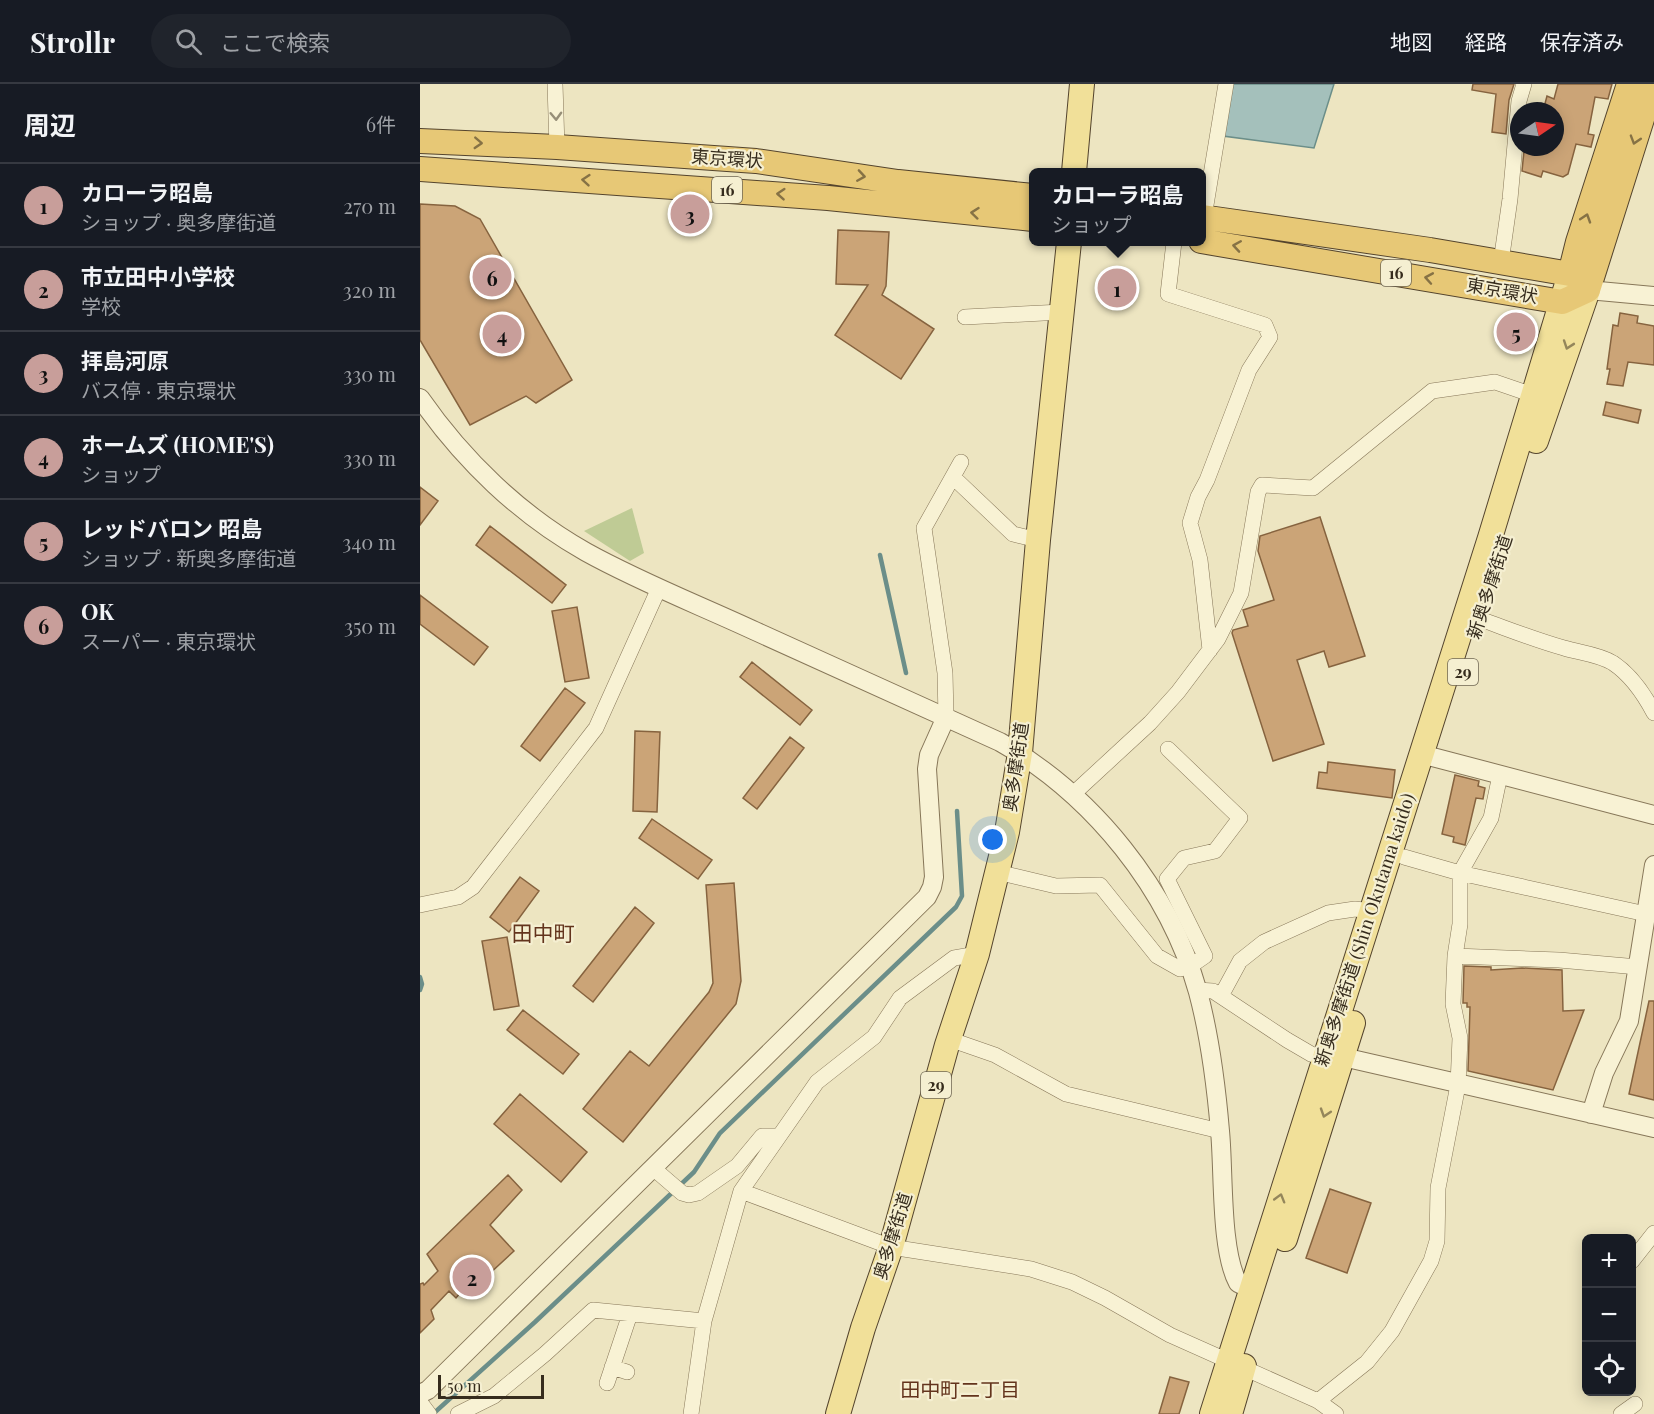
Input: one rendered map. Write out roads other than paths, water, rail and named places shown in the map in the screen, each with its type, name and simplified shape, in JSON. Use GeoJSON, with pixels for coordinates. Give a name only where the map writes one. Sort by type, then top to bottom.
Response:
{"type":"FeatureCollection","features":[{"type":"Feature","properties":{"kind":"highway"},"geometry":{"type":"LineString","coordinates":[[1629,84],[1570,274],[1588,290],[1653,84]]}},
{"type":"Feature","properties":{"kind":"highway","name":"東京環状"},"geometry":{"type":"LineString","coordinates":[[420,141],[557,147],[756,161],[898,182],[1029,196]]}},
{"type":"Feature","properties":{"kind":"highway","name":"東京環状"},"geometry":{"type":"LineString","coordinates":[[420,169],[817,197],[1029,219]]}},
{"type":"Feature","properties":{"kind":"highway","name":"東京環状"},"geometry":{"type":"LineString","coordinates":[[1206,218],[1570,274]]}},
{"type":"Feature","properties":{"kind":"highway","name":"東京環状"},"geometry":{"type":"LineString","coordinates":[[1206,242],[1562,302],[1588,290]]}},
{"type":"Feature","properties":{"kind":"main road"},"geometry":{"type":"LineString","coordinates":[[1074,168],[1082,84]]}},
{"type":"Feature","properties":{"kind":"main road","name":"奥多摩街道"},"geometry":{"type":"LineString","coordinates":[[838,1414],[863,1328],[891,1247],[949,1039],[977,954],[1007,832],[1020,753],[1038,540],[1069,246]]}},
{"type":"Feature","properties":{"kind":"main road","name":"29"},"geometry":{"type":"LineString","coordinates":[[1533,395],[1570,274]]}},
{"type":"Feature","properties":{"kind":"main road","name":"新奥多摩街道"},"geometry":{"type":"LineString","coordinates":[[1334,1058],[1404,857],[1428,756],[1480,619],[1540,427],[1588,290]]}},
{"type":"Feature","properties":{"kind":"main road","name":"新奥多摩街道 (Shin Okutama kaido)"},"geometry":{"type":"LineString","coordinates":[[1212,1414],[1237,1365],[1334,1058],[1371,911],[1428,756],[1533,395]]}},
{"type":"Feature","properties":{"kind":"main road","name":"新奥多摩街道 (Shin Okutama kaido)"},"geometry":{"type":"LineString","coordinates":[[1230,1414],[1252,1290],[1293,1155],[1334,1058]]}},
{"type":"Feature","properties":{"kind":"street"},"geometry":{"type":"LineString","coordinates":[[555,84],[557,147]]}},
{"type":"Feature","properties":{"kind":"street"},"geometry":{"type":"LineString","coordinates":[[1206,195],[1226,84]]}},
{"type":"Feature","properties":{"kind":"street"},"geometry":{"type":"LineString","coordinates":[[1501,262],[1510,199],[1519,101],[1524,84]]}},
{"type":"Feature","properties":{"kind":"street"},"geometry":{"type":"LineString","coordinates":[[1174,246],[1168,294],[1265,325],[1270,337],[1249,370],[1207,480],[1198,497],[1190,523],[1200,560],[1210,650]]}},
{"type":"Feature","properties":{"kind":"street"},"geometry":{"type":"LineString","coordinates":[[1588,290],[1654,296]]}},
{"type":"Feature","properties":{"kind":"street"},"geometry":{"type":"LineString","coordinates":[[965,317],[1062,312]]}},
{"type":"Feature","properties":{"kind":"street"},"geometry":{"type":"LineString","coordinates":[[1072,795],[1150,723],[1178,692],[1218,639],[1241,593],[1258,492],[1262,485],[1313,488],[1432,391],[1495,381],[1533,395]]}},
{"type":"Feature","properties":{"kind":"street"},"geometry":{"type":"LineString","coordinates":[[420,398],[462,452],[485,476],[525,510],[584,551],[659,588],[946,717],[1020,753],[1072,795],[1105,828],[1148,883],[1175,933],[1197,990],[1210,1046],[1232,1270],[1238,1283],[1252,1290]]}},
{"type":"Feature","properties":{"kind":"street"},"geometry":{"type":"LineString","coordinates":[[420,1394],[436,1382],[927,897],[934,877],[927,764],[946,717],[945,673],[924,528],[961,462]]}},
{"type":"Feature","properties":{"kind":"street"},"geometry":{"type":"LineString","coordinates":[[953,477],[1013,534],[1038,540]]}},
{"type":"Feature","properties":{"kind":"street"},"geometry":{"type":"LineString","coordinates":[[420,905],[458,897],[474,887],[596,728],[659,588]]}},
{"type":"Feature","properties":{"kind":"street"},"geometry":{"type":"LineString","coordinates":[[1480,619],[1541,641],[1601,657],[1612,663],[1635,684],[1654,713]]}},
{"type":"Feature","properties":{"kind":"street"},"geometry":{"type":"LineString","coordinates":[[997,872],[1056,886],[1100,885],[1157,956],[1180,969],[1189,967],[1205,956],[1167,879],[1184,858],[1215,850],[1240,818],[1168,749]]}},
{"type":"Feature","properties":{"kind":"street"},"geometry":{"type":"LineString","coordinates":[[1428,756],[1654,815]]}},
{"type":"Feature","properties":{"kind":"street"},"geometry":{"type":"LineString","coordinates":[[1318,1401],[1367,1362],[1392,1331],[1431,1261],[1437,1241],[1438,1188],[1458,1085],[1460,1038],[1453,1004],[1455,956],[1460,924],[1460,873],[1491,818],[1500,775]]}},
{"type":"Feature","properties":{"kind":"street"},"geometry":{"type":"LineString","coordinates":[[1404,857],[1460,873],[1646,914]]}},
{"type":"Feature","properties":{"kind":"street"},"geometry":{"type":"LineString","coordinates":[[1591,1114],[1604,1073],[1629,1021],[1654,865]]}},
{"type":"Feature","properties":{"kind":"street"},"geometry":{"type":"LineString","coordinates":[[1221,996],[1240,962],[1264,942],[1328,913],[1355,909],[1371,911]]}},
{"type":"Feature","properties":{"kind":"street"},"geometry":{"type":"LineString","coordinates":[[691,1414],[704,1321],[741,1191],[817,1082],[874,1037],[900,999],[954,958],[977,954]]}},
{"type":"Feature","properties":{"kind":"street"},"geometry":{"type":"LineString","coordinates":[[1455,956],[1559,960],[1638,967]]}},
{"type":"Feature","properties":{"kind":"street"},"geometry":{"type":"LineString","coordinates":[[1197,990],[1213,991],[1311,1054],[1654,1128]]}},
{"type":"Feature","properties":{"kind":"street"},"geometry":{"type":"LineString","coordinates":[[949,1039],[995,1055],[1066,1094],[1220,1131]]}},
{"type":"Feature","properties":{"kind":"street"},"geometry":{"type":"LineString","coordinates":[[653,1168],[678,1190],[689,1195],[698,1193],[737,1166],[762,1136],[779,1136]]}},
{"type":"Feature","properties":{"kind":"street"},"geometry":{"type":"LineString","coordinates":[[741,1191],[891,1247],[981,1260],[1052,1275],[1089,1290],[1170,1335],[1318,1401],[1336,1414]]}},
{"type":"Feature","properties":{"kind":"street"},"geometry":{"type":"LineString","coordinates":[[1636,1256],[1654,1233]]}},
{"type":"Feature","properties":{"kind":"street"},"geometry":{"type":"LineString","coordinates":[[458,1414],[494,1396],[593,1310],[704,1321]]}},
{"type":"Feature","properties":{"kind":"street"},"geometry":{"type":"LineString","coordinates":[[607,1383],[630,1314]]}},
{"type":"Feature","properties":{"kind":"street"},"geometry":{"type":"LineString","coordinates":[[612,1367],[627,1372]]}},
{"type":"Feature","properties":{"kind":"street"},"geometry":{"type":"LineString","coordinates":[[1621,1414],[1635,1404]]}},
{"type":"Feature","properties":{"kind":"water"},"geometry":{"type":"Polygon","coordinates":[[[1232,84],[1334,84],[1314,148],[1223,136],[1232,84]]]}},
{"type":"Feature","properties":{"kind":"waterway"},"geometry":{"type":"LineString","coordinates":[[880,555],[906,673]]}},
{"type":"Feature","properties":{"kind":"waterway"},"geometry":{"type":"LineString","coordinates":[[433,1414],[535,1322],[694,1172],[720,1133],[956,907],[962,896],[957,811]]}},
{"type":"Feature","properties":{"kind":"waterway"},"geometry":{"type":"LineString","coordinates":[[420,977],[422,984],[420,990]]}},
{"type":"Feature","properties":{"kind":"place","name":"拝島河原"},"geometry":{"type":"Point","coordinates":[690,214]}},
{"type":"Feature","properties":{"kind":"place","name":"OK"},"geometry":{"type":"Point","coordinates":[492,277]}},
{"type":"Feature","properties":{"kind":"place","name":"カローラ昭島"},"geometry":{"type":"Point","coordinates":[1117,288]}},
{"type":"Feature","properties":{"kind":"place","name":"レッドバロン 昭島"},"geometry":{"type":"Point","coordinates":[1516,332]}},
{"type":"Feature","properties":{"kind":"place","name":"ホームズ (HOME'S)"},"geometry":{"type":"Point","coordinates":[502,334]}},
{"type":"Feature","properties":{"kind":"place","name":"市立田中小学校"},"geometry":{"type":"Point","coordinates":[472,1277]}},
{"type":"Feature","properties":{"kind":"district","name":"田中町"},"geometry":{"type":"Point","coordinates":[543,934]}},
{"type":"Feature","properties":{"kind":"district","name":"田中町二丁目"},"geometry":{"type":"Point","coordinates":[960,1390]}}]}
